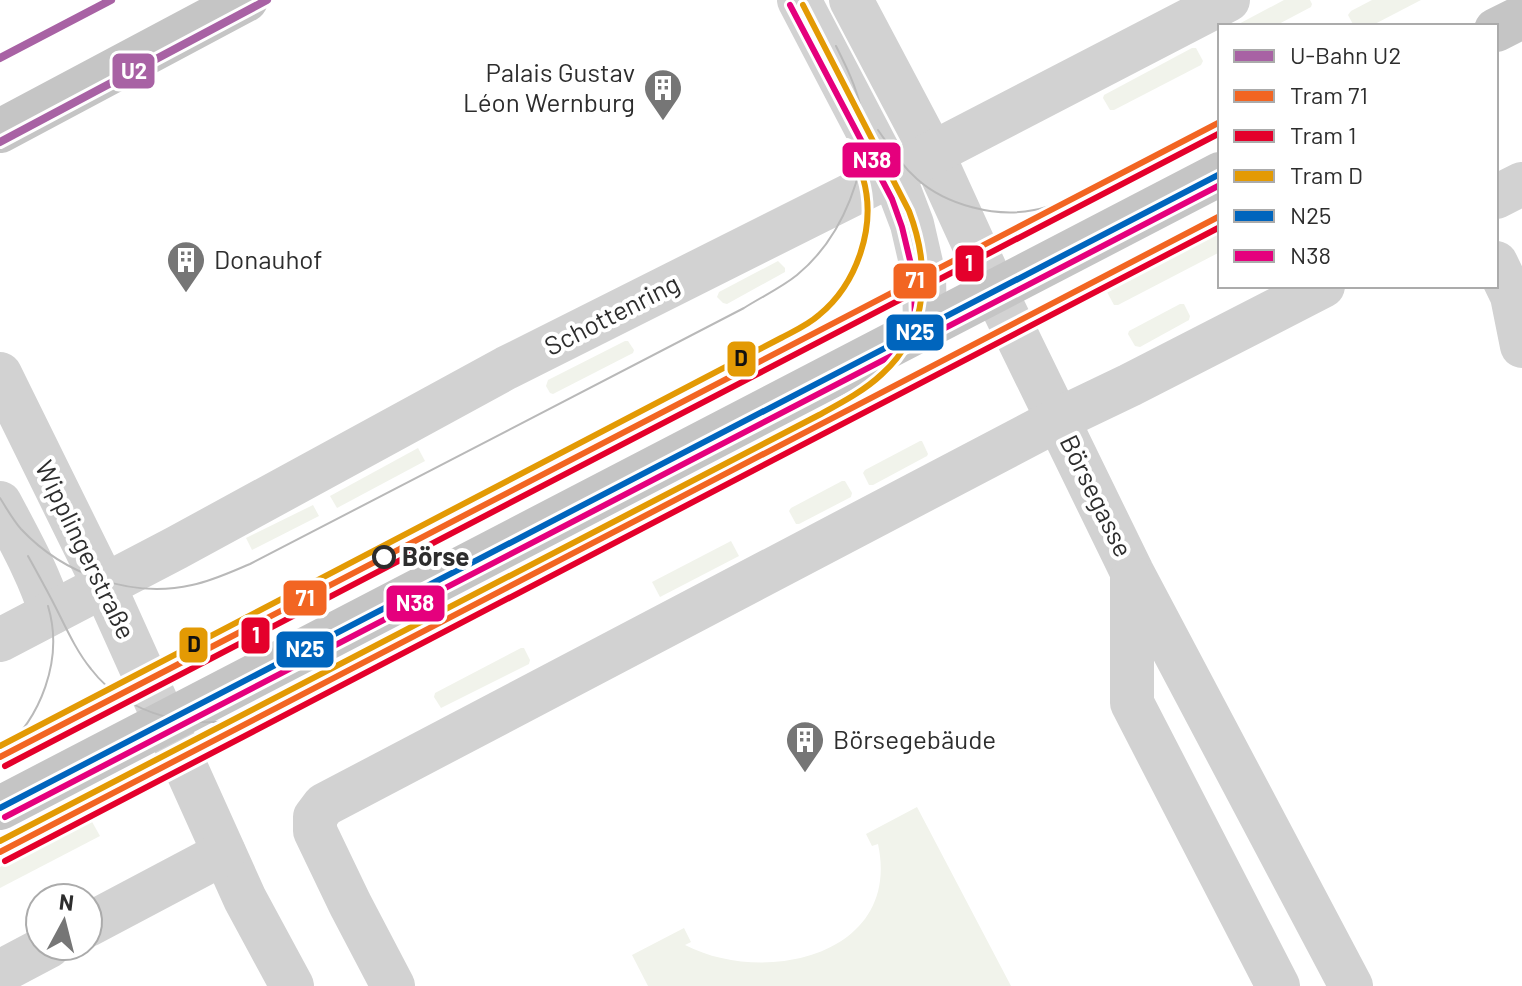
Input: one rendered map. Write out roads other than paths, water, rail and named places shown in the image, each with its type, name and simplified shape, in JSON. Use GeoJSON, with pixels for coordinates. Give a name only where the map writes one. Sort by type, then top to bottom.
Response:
{"type":"FeatureCollection","features":[{"type":"Feature","properties":{"kind":"main road"},"geometry":{"type":"LineString","coordinates":[[0,131],[246,0]]}},
{"type":"Feature","properties":{"kind":"main road"},"geometry":{"type":"LineString","coordinates":[[1498,29],[1522,17]]}},
{"type":"Feature","properties":{"kind":"main road"},"geometry":{"type":"LineString","coordinates":[[0,808],[1218,175]]}},
{"type":"Feature","properties":{"kind":"street"},"geometry":{"type":"LineString","coordinates":[[799,0],[891,174],[912,224],[924,276],[925,327]]}},
{"type":"Feature","properties":{"kind":"street","name":"Börsegasse"},"geometry":{"type":"LineString","coordinates":[[851,0],[932,153],[995,291],[1132,572],[1351,986]]}},
{"type":"Feature","properties":{"kind":"street","name":"Schottenring"},"geometry":{"type":"LineString","coordinates":[[0,640],[506,368],[1228,0]]}},
{"type":"Feature","properties":{"kind":"street"},"geometry":{"type":"LineString","coordinates":[[1498,196],[1522,184]]}},
{"type":"Feature","properties":{"kind":"street"},"geometry":{"type":"LineString","coordinates":[[1498,267],[1512,296],[1522,346]]}},
{"type":"Feature","properties":{"kind":"street"},"geometry":{"type":"LineString","coordinates":[[393,986],[315,831],[315,817],[324,805],[1059,419],[1319,288]]}},
{"type":"Feature","properties":{"kind":"street","name":"Wipplingerstraße"},"geometry":{"type":"LineString","coordinates":[[0,374],[103,586],[245,899],[292,986]]}},
{"type":"Feature","properties":{"kind":"street"},"geometry":{"type":"LineString","coordinates":[[0,503],[28,556],[51,613]]}},
{"type":"Feature","properties":{"kind":"street"},"geometry":{"type":"LineString","coordinates":[[1132,572],[1132,703],[1278,986]]}},
{"type":"Feature","properties":{"kind":"street"},"geometry":{"type":"LineString","coordinates":[[104,917],[224,853]]}},
{"type":"Feature","properties":{"kind":"street"},"geometry":{"type":"LineString","coordinates":[[0,972],[24,959]]}},
{"type":"Feature","properties":{"kind":"tram line","name":"D"},"geometry":{"type":"LineString","coordinates":[[0,841],[819,415],[882,374],[898,357],[917,318],[922,275],[916,232],[909,211],[803,5]]}},
{"type":"Feature","properties":{"kind":"tram line"},"geometry":{"type":"LineString","coordinates":[[0,498],[18,526],[38,545],[77,570],[99,579],[145,588],[199,583],[250,564],[744,308],[791,280],[813,260],[828,242],[850,200],[862,154],[863,131],[856,92],[836,46]]}},
{"type":"Feature","properties":{"kind":"tram line","name":"71"},"geometry":{"type":"LineString","coordinates":[[0,757],[1218,123]]}},
{"type":"Feature","properties":{"kind":"tram line"},"geometry":{"type":"LineString","coordinates":[[878,130],[917,179],[942,196],[972,207],[1004,212],[1034,210],[1057,204],[1093,188]]}},
{"type":"Feature","properties":{"kind":"tram line","name":"1"},"geometry":{"type":"LineString","coordinates":[[5,766],[1218,134]]}},
{"type":"Feature","properties":{"kind":"tram line","name":"D"},"geometry":{"type":"LineString","coordinates":[[0,746],[810,322],[844,287],[853,271],[865,234],[867,196],[863,178],[847,144]]}},
{"type":"Feature","properties":{"kind":"tram line","name":"71"},"geometry":{"type":"LineString","coordinates":[[0,852],[1218,217]]}},
{"type":"Feature","properties":{"kind":"tram line","name":"1"},"geometry":{"type":"LineString","coordinates":[[5,861],[1218,228]]}},
{"type":"Feature","properties":{"kind":"tram line"},"geometry":{"type":"LineString","coordinates":[[28,556],[86,662],[106,685],[143,709],[187,721],[231,720],[273,708],[331,679]]}},
{"type":"Feature","properties":{"kind":"tram line"},"geometry":{"type":"LineString","coordinates":[[0,753],[27,723],[45,687],[53,647],[48,606]]}},
{"type":"Feature","properties":{"kind":"metro line","name":"U2"},"geometry":{"type":"LineString","coordinates":[[0,58],[111,0]]}},
{"type":"Feature","properties":{"kind":"metro line","name":"U2"},"geometry":{"type":"LineString","coordinates":[[0,142],[267,0]]}},
{"type":"Feature","properties":{"kind":"place","name":"Palais Gustav Léon Wernburg"},"geometry":{"type":"Point","coordinates":[663,122]}},
{"type":"Feature","properties":{"kind":"place","name":"Donauhof"},"geometry":{"type":"Point","coordinates":[186,294]}},
{"type":"Feature","properties":{"kind":"place","name":"Börse"},"geometry":{"type":"Point","coordinates":[384,557]}},
{"type":"Feature","properties":{"kind":"place","name":"Börsegebäude"},"geometry":{"type":"Point","coordinates":[805,774]}}]}
